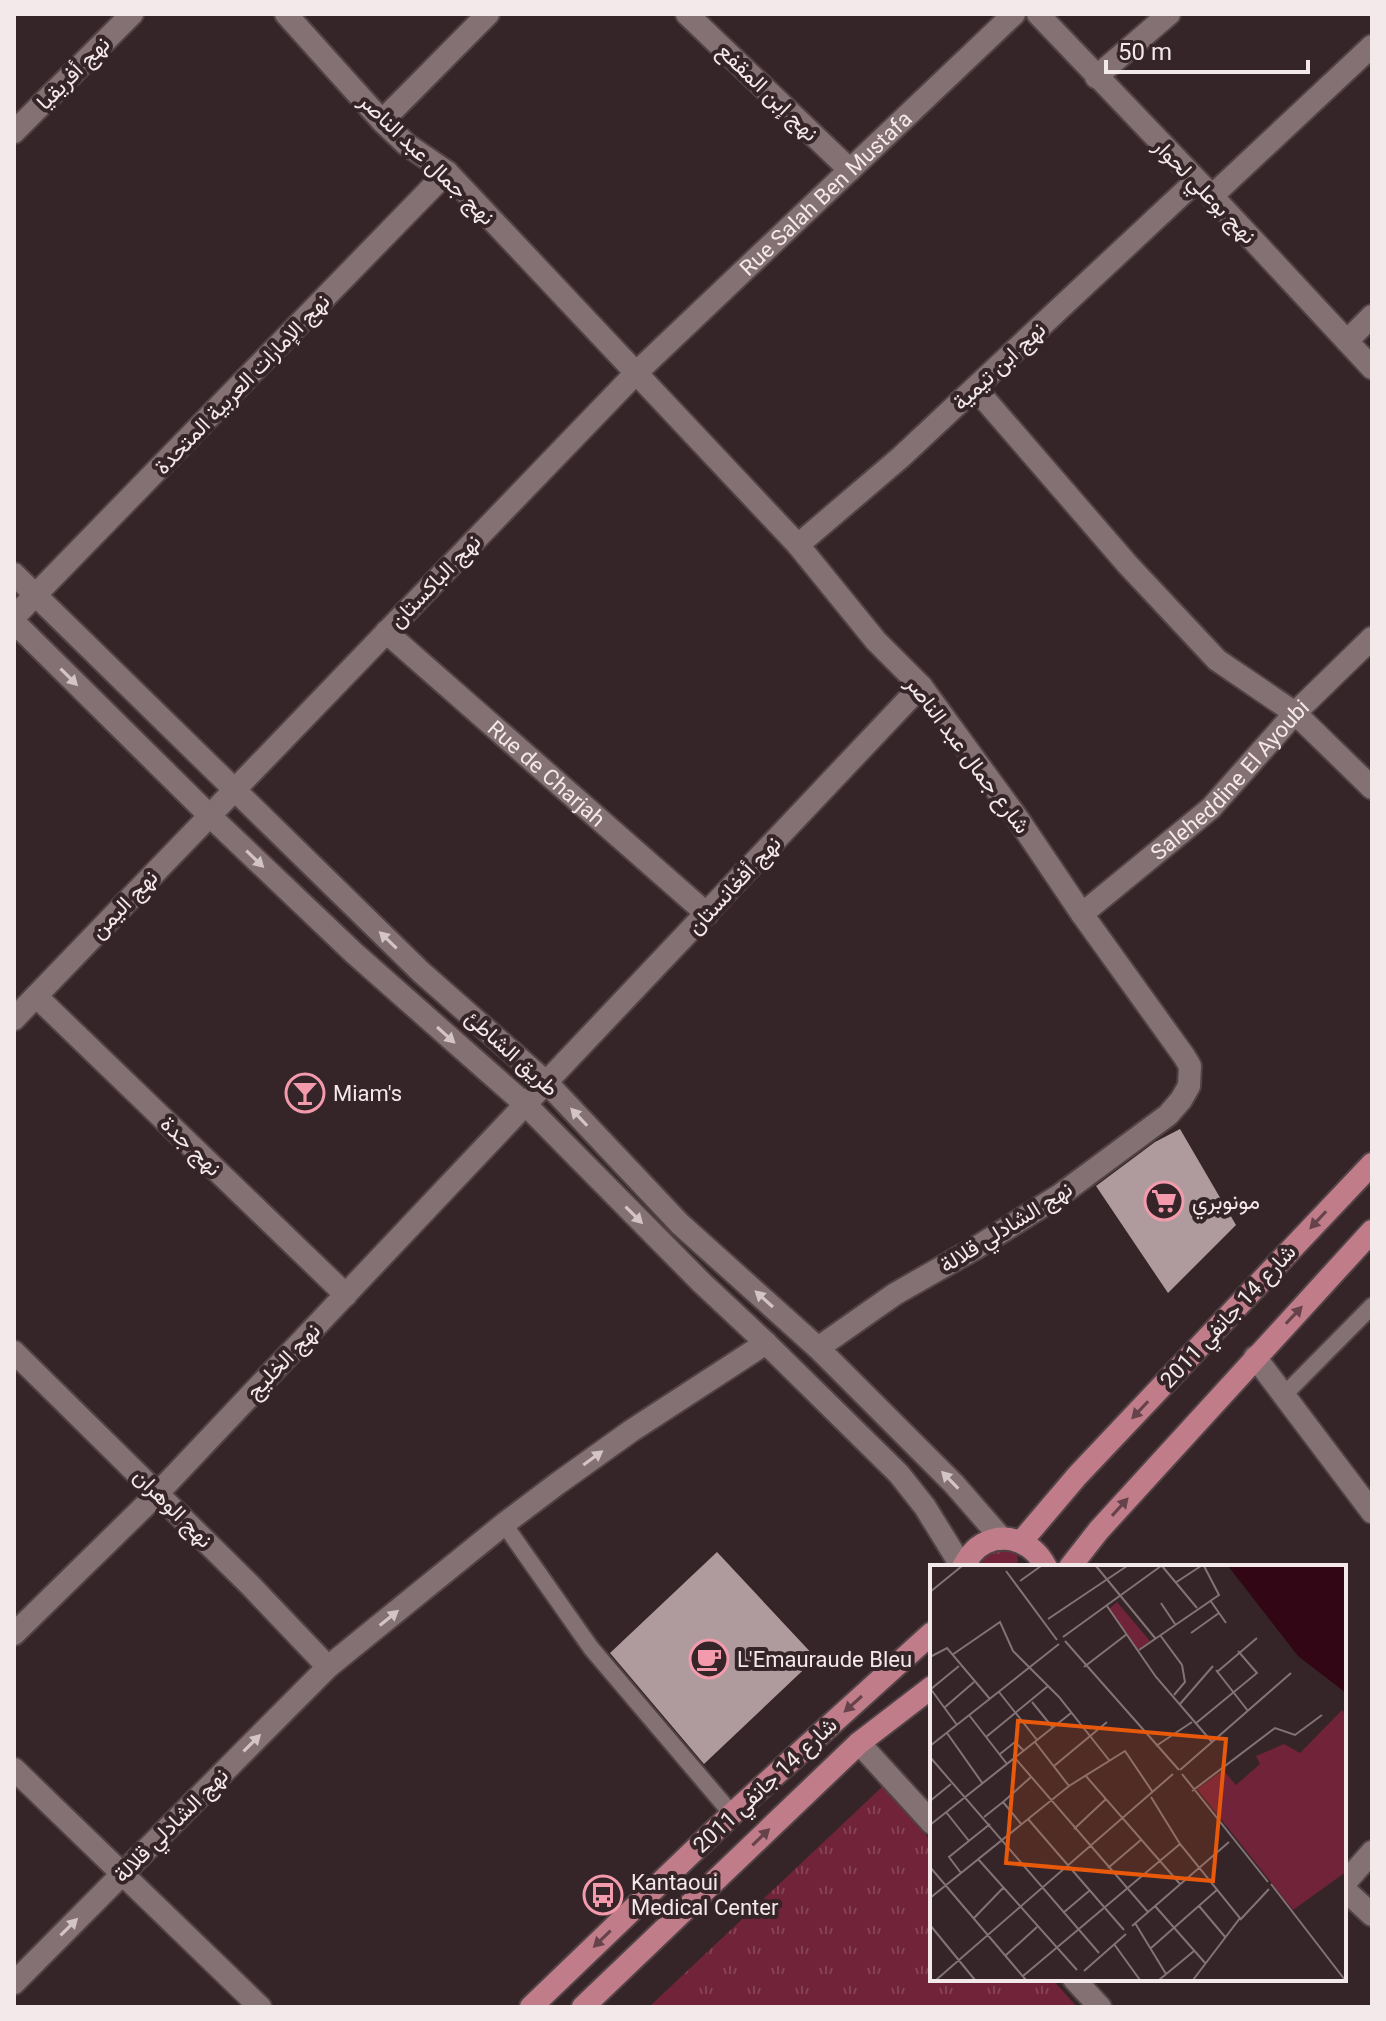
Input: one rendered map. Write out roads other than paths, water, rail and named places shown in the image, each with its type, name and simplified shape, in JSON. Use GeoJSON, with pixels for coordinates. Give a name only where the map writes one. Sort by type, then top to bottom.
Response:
{"type":"FeatureCollection","features":[{"type":"Feature","properties":{"kind":"main road","name":"شارع 14 جانفي 2011"},"geometry":{"type":"LineString","coordinates":[[1012,1540],[1077,1476],[1372,1164]]}},
{"type":"Feature","properties":{"kind":"main road"},"geometry":{"type":"LineString","coordinates":[[1072,1565],[1099,1530],[1372,1231]]}},
{"type":"Feature","properties":{"kind":"main road"},"geometry":{"type":"LineString","coordinates":[[963,1565],[971,1553],[985,1543],[1012,1540],[1033,1549],[1045,1565]]}},
{"type":"Feature","properties":{"kind":"main road","name":"شارع 14 جانفي 2011"},"geometry":{"type":"LineString","coordinates":[[531,2007],[732,1814],[930,1635]]}},
{"type":"Feature","properties":{"kind":"main road","name":"شارع 14 جانفي 2011"},"geometry":{"type":"LineString","coordinates":[[583,2007],[859,1743],[930,1689]]}},
{"type":"Feature","properties":{"kind":"street","name":"نهج أفريقيا"},"geometry":{"type":"LineString","coordinates":[[14,132],[132,14]]}},
{"type":"Feature","properties":{"kind":"street","name":"نهج جمال عبد الناصر"},"geometry":{"type":"LineString","coordinates":[[286,14],[382,121],[406,144],[447,172],[636,373]]}},
{"type":"Feature","properties":{"kind":"street"},"geometry":{"type":"LineString","coordinates":[[382,121],[488,14]]}},
{"type":"Feature","properties":{"kind":"street","name":"نهج إبن المقفع"},"geometry":{"type":"LineString","coordinates":[[687,14],[850,170]]}},
{"type":"Feature","properties":{"kind":"street","name":"Rue Salah Ben Mustafa"},"geometry":{"type":"LineString","coordinates":[[636,373],[1014,14]]}},
{"type":"Feature","properties":{"kind":"street","name":"نهج بوعلي لحوار"},"geometry":{"type":"LineString","coordinates":[[1038,14],[1372,368]]}},
{"type":"Feature","properties":{"kind":"street"},"geometry":{"type":"LineString","coordinates":[[1096,77],[1169,14]]}},
{"type":"Feature","properties":{"kind":"street","name":"نهج ابن تيمية"},"geometry":{"type":"LineString","coordinates":[[798,545],[1204,188],[1372,46]]}},
{"type":"Feature","properties":{"kind":"street","name":"نهج الإمارات العربية المتحدة"},"geometry":{"type":"LineString","coordinates":[[14,620],[447,172]]}},
{"type":"Feature","properties":{"kind":"street"},"geometry":{"type":"LineString","coordinates":[[1347,341],[1372,316]]}},
{"type":"Feature","properties":{"kind":"street","name":"شارع جمال عبد الناصر"},"geometry":{"type":"LineString","coordinates":[[636,373],[798,545],[876,641],[921,686],[1184,1056],[1191,1074],[1184,1094]]}},
{"type":"Feature","properties":{"kind":"street","name":"نهج الباكستان"},"geometry":{"type":"LineString","coordinates":[[233,790],[636,373]]}},
{"type":"Feature","properties":{"kind":"street"},"geometry":{"type":"LineString","coordinates":[[975,388],[1128,565],[1217,660],[1295,713],[1372,788]]}},
{"type":"Feature","properties":{"kind":"street","name":"طريق الشاطئ"},"geometry":{"type":"LineString","coordinates":[[14,574],[421,972],[547,1083],[680,1224],[818,1348],[1012,1540]]}},
{"type":"Feature","properties":{"kind":"street","name":"طريق الشاطئ"},"geometry":{"type":"LineString","coordinates":[[14,620],[209,815],[354,953],[526,1105],[702,1283],[899,1474],[925,1507],[961,1565]]}},
{"type":"Feature","properties":{"kind":"street","name":"Rue de Charjah"},"geometry":{"type":"LineString","coordinates":[[386,632],[707,914]]}},
{"type":"Feature","properties":{"kind":"street","name":"Saleheddine El Ayoubi"},"geometry":{"type":"LineString","coordinates":[[1082,914],[1211,808],[1295,713],[1372,638]]}},
{"type":"Feature","properties":{"kind":"street","name":"نهج أفغانستان"},"geometry":{"type":"LineString","coordinates":[[547,1083],[921,686]]}},
{"type":"Feature","properties":{"kind":"street","name":"نهج اليمن"},"geometry":{"type":"LineString","coordinates":[[14,1019],[233,790]]}},
{"type":"Feature","properties":{"kind":"street","name":"نهج جدة"},"geometry":{"type":"LineString","coordinates":[[36,996],[346,1295]]}},
{"type":"Feature","properties":{"kind":"street","name":"نهج الخليج"},"geometry":{"type":"LineString","coordinates":[[14,1634],[158,1493],[547,1083]]}},
{"type":"Feature","properties":{"kind":"street","name":"نهج الشادلي قلالة"},"geometry":{"type":"LineString","coordinates":[[818,1348],[895,1294],[1060,1195],[1168,1115],[1184,1094]]}},
{"type":"Feature","properties":{"kind":"street","name":"نهج الشادلي قلالة"},"geometry":{"type":"LineString","coordinates":[[14,1983],[328,1667],[504,1524],[631,1431],[766,1343]]}},
{"type":"Feature","properties":{"kind":"street","name":"نهج الوهران"},"geometry":{"type":"LineString","coordinates":[[14,1352],[250,1585],[328,1667]]}},
{"type":"Feature","properties":{"kind":"street"},"geometry":{"type":"LineString","coordinates":[[1255,1357],[1372,1512]]}},
{"type":"Feature","properties":{"kind":"street"},"geometry":{"type":"LineString","coordinates":[[859,1743],[930,1821]]}},
{"type":"Feature","properties":{"kind":"street"},"geometry":{"type":"LineString","coordinates":[[14,1769],[260,2007]]}},
{"type":"Feature","properties":{"kind":"street"},"geometry":{"type":"LineString","coordinates":[[1346,1884],[1372,1852]]}},
{"type":"Feature","properties":{"kind":"street"},"geometry":{"type":"LineString","coordinates":[[1346,1888],[1372,1915]]}},
{"type":"Feature","properties":{"kind":"street"},"geometry":{"type":"LineString","coordinates":[[1076,1981],[1100,2007]]}},
{"type":"Feature","properties":{"kind":"lane"},"geometry":{"type":"LineString","coordinates":[[1284,1395],[1372,1306]]}},
{"type":"Feature","properties":{"kind":"lane"},"geometry":{"type":"LineString","coordinates":[[504,1524],[591,1648],[732,1814]]}},
{"type":"Feature","properties":{"kind":"place","name":"Miam's"},"geometry":{"type":"Point","coordinates":[305,1093]}},
{"type":"Feature","properties":{"kind":"place","name":"مونوبري"},"geometry":{"type":"Point","coordinates":[1164,1201]}},
{"type":"Feature","properties":{"kind":"place","name":"L'Emauraude Bleu"},"geometry":{"type":"Point","coordinates":[709,1659]}},
{"type":"Feature","properties":{"kind":"place","name":"Kantaoui Medical Center"},"geometry":{"type":"Point","coordinates":[603,1895]}}]}
